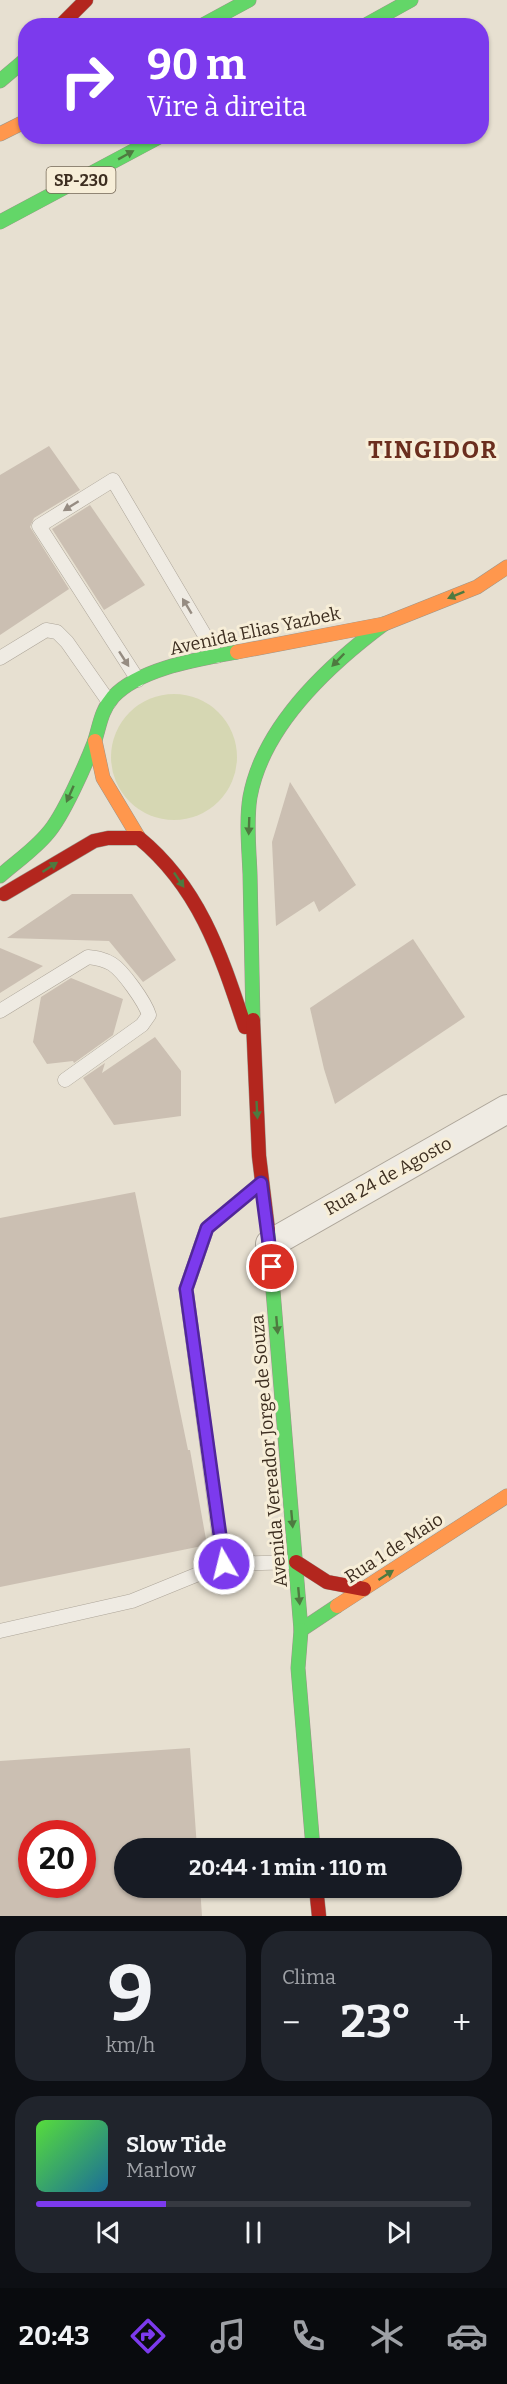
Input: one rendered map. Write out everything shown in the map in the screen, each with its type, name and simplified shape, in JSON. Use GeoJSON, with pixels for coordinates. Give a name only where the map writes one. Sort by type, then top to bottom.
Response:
{"type":"FeatureCollection","features":[{"type":"Feature","properties":{"kind":"main road"},"geometry":{"type":"LineString","coordinates":[[68,18],[86,0]]}},
{"type":"Feature","properties":{"kind":"main road"},"geometry":{"type":"LineString","coordinates":[[216,18],[249,0]]}},
{"type":"Feature","properties":{"kind":"main road"},"geometry":{"type":"LineString","coordinates":[[378,18],[411,0]]}},
{"type":"Feature","properties":{"kind":"main road"},"geometry":{"type":"LineString","coordinates":[[0,81],[18,66]]}},
{"type":"Feature","properties":{"kind":"main road"},"geometry":{"type":"LineString","coordinates":[[0,134],[18,125]]}},
{"type":"Feature","properties":{"kind":"main road","name":"SP-230"},"geometry":{"type":"LineString","coordinates":[[0,222],[146,144]]}},
{"type":"Feature","properties":{"kind":"main road","name":"Avenida Elias Yazbek"},"geometry":{"type":"LineString","coordinates":[[3,867],[48,834],[58,820],[95,741],[103,710],[114,696],[138,680],[165,669],[217,656],[384,624],[477,587],[507,567]]}},
{"type":"Feature","properties":{"kind":"main road","name":"Avenida Vereador Jorge de Souza"},"geometry":{"type":"LineString","coordinates":[[312,1838],[298,1668],[301,1630],[296,1562],[270,1244],[261,1183],[254,1051],[250,796],[260,765],[281,723],[345,653],[384,624]]}},
{"type":"Feature","properties":{"kind":"main road"},"geometry":{"type":"LineString","coordinates":[[0,896],[94,841],[108,838],[140,838],[131,819],[103,780],[97,762],[95,741]]}},
{"type":"Feature","properties":{"kind":"main road","name":"Avenida Vereador Jorge de Souza"},"geometry":{"type":"LineString","coordinates":[[140,838],[161,856],[174,872],[207,926],[223,961],[254,1051]]}},
{"type":"Feature","properties":{"kind":"main road","name":"Rua 1 de Maio"},"geometry":{"type":"LineString","coordinates":[[301,1630],[507,1496]]}},
{"type":"Feature","properties":{"kind":"main road"},"geometry":{"type":"LineString","coordinates":[[296,1562],[311,1575],[335,1586],[364,1589]]}},
{"type":"Feature","properties":{"kind":"main road"},"geometry":{"type":"LineString","coordinates":[[317,1898],[319,1916]]}},
{"type":"Feature","properties":{"kind":"street","name":"Rua 24 de Agosto"},"geometry":{"type":"LineString","coordinates":[[270,1244],[507,1109]]}},
{"type":"Feature","properties":{"kind":"lane"},"geometry":{"type":"LineString","coordinates":[[138,680],[39,526],[113,480],[217,656]]}},
{"type":"Feature","properties":{"kind":"lane"},"geometry":{"type":"LineString","coordinates":[[0,658],[46,630],[57,632],[67,642],[109,702]]}},
{"type":"Feature","properties":{"kind":"lane"},"geometry":{"type":"LineString","coordinates":[[0,1011],[88,957],[102,959],[114,965],[146,1005],[149,1015],[142,1025],[65,1080]]}},
{"type":"Feature","properties":{"kind":"lane"},"geometry":{"type":"LineString","coordinates":[[224,1564],[186,1289],[207,1228],[261,1183]]}},
{"type":"Feature","properties":{"kind":"lane"},"geometry":{"type":"LineString","coordinates":[[0,1631],[132,1600],[224,1564],[296,1562]]}},
{"type":"Feature","properties":{"kind":"green space"},"geometry":{"type":"Polygon","coordinates":[[[174,694],[198,699],[218,713],[232,733],[237,757],[232,781],[218,801],[198,815],[174,820],[150,815],[130,801],[116,781],[111,757],[116,733],[130,713],[150,699],[174,694]]]}},
{"type":"Feature","properties":{"kind":"building"},"geometry":{"type":"Polygon","coordinates":[[[49,446],[80,490],[34,518],[30,527],[69,589],[0,635],[0,475],[49,446]]]}},
{"type":"Feature","properties":{"kind":"building"},"geometry":{"type":"Polygon","coordinates":[[[90,505],[145,585],[104,610],[52,529],[90,505]]]}},
{"type":"Feature","properties":{"kind":"building"},"geometry":{"type":"Polygon","coordinates":[[[290,782],[356,885],[319,912],[314,901],[276,926],[272,842],[290,782]]]}},
{"type":"Feature","properties":{"kind":"building"},"geometry":{"type":"Polygon","coordinates":[[[72,894],[132,894],[176,960],[143,982],[109,941],[7,938],[72,894]]]}},
{"type":"Feature","properties":{"kind":"building"},"geometry":{"type":"Polygon","coordinates":[[[413,939],[465,1017],[335,1104],[324,1069],[310,1008],[413,939]]]}},
{"type":"Feature","properties":{"kind":"building"},"geometry":{"type":"Polygon","coordinates":[[[0,948],[43,966],[0,993],[0,948]]]}},
{"type":"Feature","properties":{"kind":"building"},"geometry":{"type":"Polygon","coordinates":[[[71,978],[123,999],[113,1035],[74,1063],[73,1061],[47,1064],[33,1042],[41,997],[71,978]]]}},
{"type":"Feature","properties":{"kind":"building"},"geometry":{"type":"Polygon","coordinates":[[[155,1037],[181,1071],[181,1116],[114,1125],[83,1078],[105,1063],[102,1073],[155,1037]]]}},
{"type":"Feature","properties":{"kind":"building"},"geometry":{"type":"Polygon","coordinates":[[[135,1192],[188,1450],[190,1450],[207,1545],[0,1587],[0,1218],[135,1192]]]}},
{"type":"Feature","properties":{"kind":"building"},"geometry":{"type":"Polygon","coordinates":[[[190,1748],[196,1838],[114,1838],[114,1898],[201,1898],[202,1916],[0,1916],[0,1761],[190,1748]]]}},
{"type":"Feature","properties":{"kind":"traffic: fast"},"geometry":{"type":"LineString","coordinates":[[216,18],[249,0]]}},
{"type":"Feature","properties":{"kind":"traffic: fast"},"geometry":{"type":"LineString","coordinates":[[378,18],[411,0]]}},
{"type":"Feature","properties":{"kind":"traffic: fast"},"geometry":{"type":"LineString","coordinates":[[0,81],[18,66]]}},
{"type":"Feature","properties":{"kind":"traffic: fast"},"geometry":{"type":"LineString","coordinates":[[0,222],[146,144]]}},
{"type":"Feature","properties":{"kind":"traffic: fast"},"geometry":{"type":"LineString","coordinates":[[253,1020],[248,825],[250,797],[257,771],[269,746],[301,699],[342,658],[384,624]]}},
{"type":"Feature","properties":{"kind":"traffic: fast"},"geometry":{"type":"LineString","coordinates":[[0,876],[37,844],[54,825],[79,777],[94,743],[103,714],[113,697],[125,687],[154,672],[171,666],[237,652]]}},
{"type":"Feature","properties":{"kind":"traffic: fast"},"geometry":{"type":"LineString","coordinates":[[268,1230],[301,1630],[337,1606]]}},
{"type":"Feature","properties":{"kind":"traffic: fast"},"geometry":{"type":"LineString","coordinates":[[301,1630],[298,1668],[312,1838]]}},
{"type":"Feature","properties":{"kind":"traffic: slow"},"geometry":{"type":"LineString","coordinates":[[0,134],[18,125]]}},
{"type":"Feature","properties":{"kind":"traffic: slow"},"geometry":{"type":"LineString","coordinates":[[237,652],[384,624],[477,587],[507,567]]}},
{"type":"Feature","properties":{"kind":"traffic: slow"},"geometry":{"type":"LineString","coordinates":[[95,741],[103,778],[139,838]]}},
{"type":"Feature","properties":{"kind":"traffic: slow"},"geometry":{"type":"LineString","coordinates":[[337,1606],[507,1496]]}},
{"type":"Feature","properties":{"kind":"traffic: jam"},"geometry":{"type":"LineString","coordinates":[[68,18],[86,0]]}},
{"type":"Feature","properties":{"kind":"traffic: jam"},"geometry":{"type":"LineString","coordinates":[[4,894],[94,841],[108,838],[139,838]]}},
{"type":"Feature","properties":{"kind":"traffic: jam"},"geometry":{"type":"LineString","coordinates":[[139,838],[178,878],[206,924],[227,974],[245,1027]]}},
{"type":"Feature","properties":{"kind":"traffic: jam"},"geometry":{"type":"LineString","coordinates":[[253,1020],[259,1156],[268,1230]]}},
{"type":"Feature","properties":{"kind":"traffic: jam"},"geometry":{"type":"LineString","coordinates":[[296,1562],[327,1582],[364,1589]]}},
{"type":"Feature","properties":{"kind":"traffic: jam"},"geometry":{"type":"LineString","coordinates":[[317,1898],[319,1916]]}},
{"type":"Feature","properties":{"kind":"district","name":"TINGIDOR"},"geometry":{"type":"Point","coordinates":[433,450]}},
{"type":"Feature","properties":{"kind":"route"},"geometry":{"type":"LineString","coordinates":[[224,1564],[186,1289],[207,1228],[261,1183],[272,1267]]}}]}
